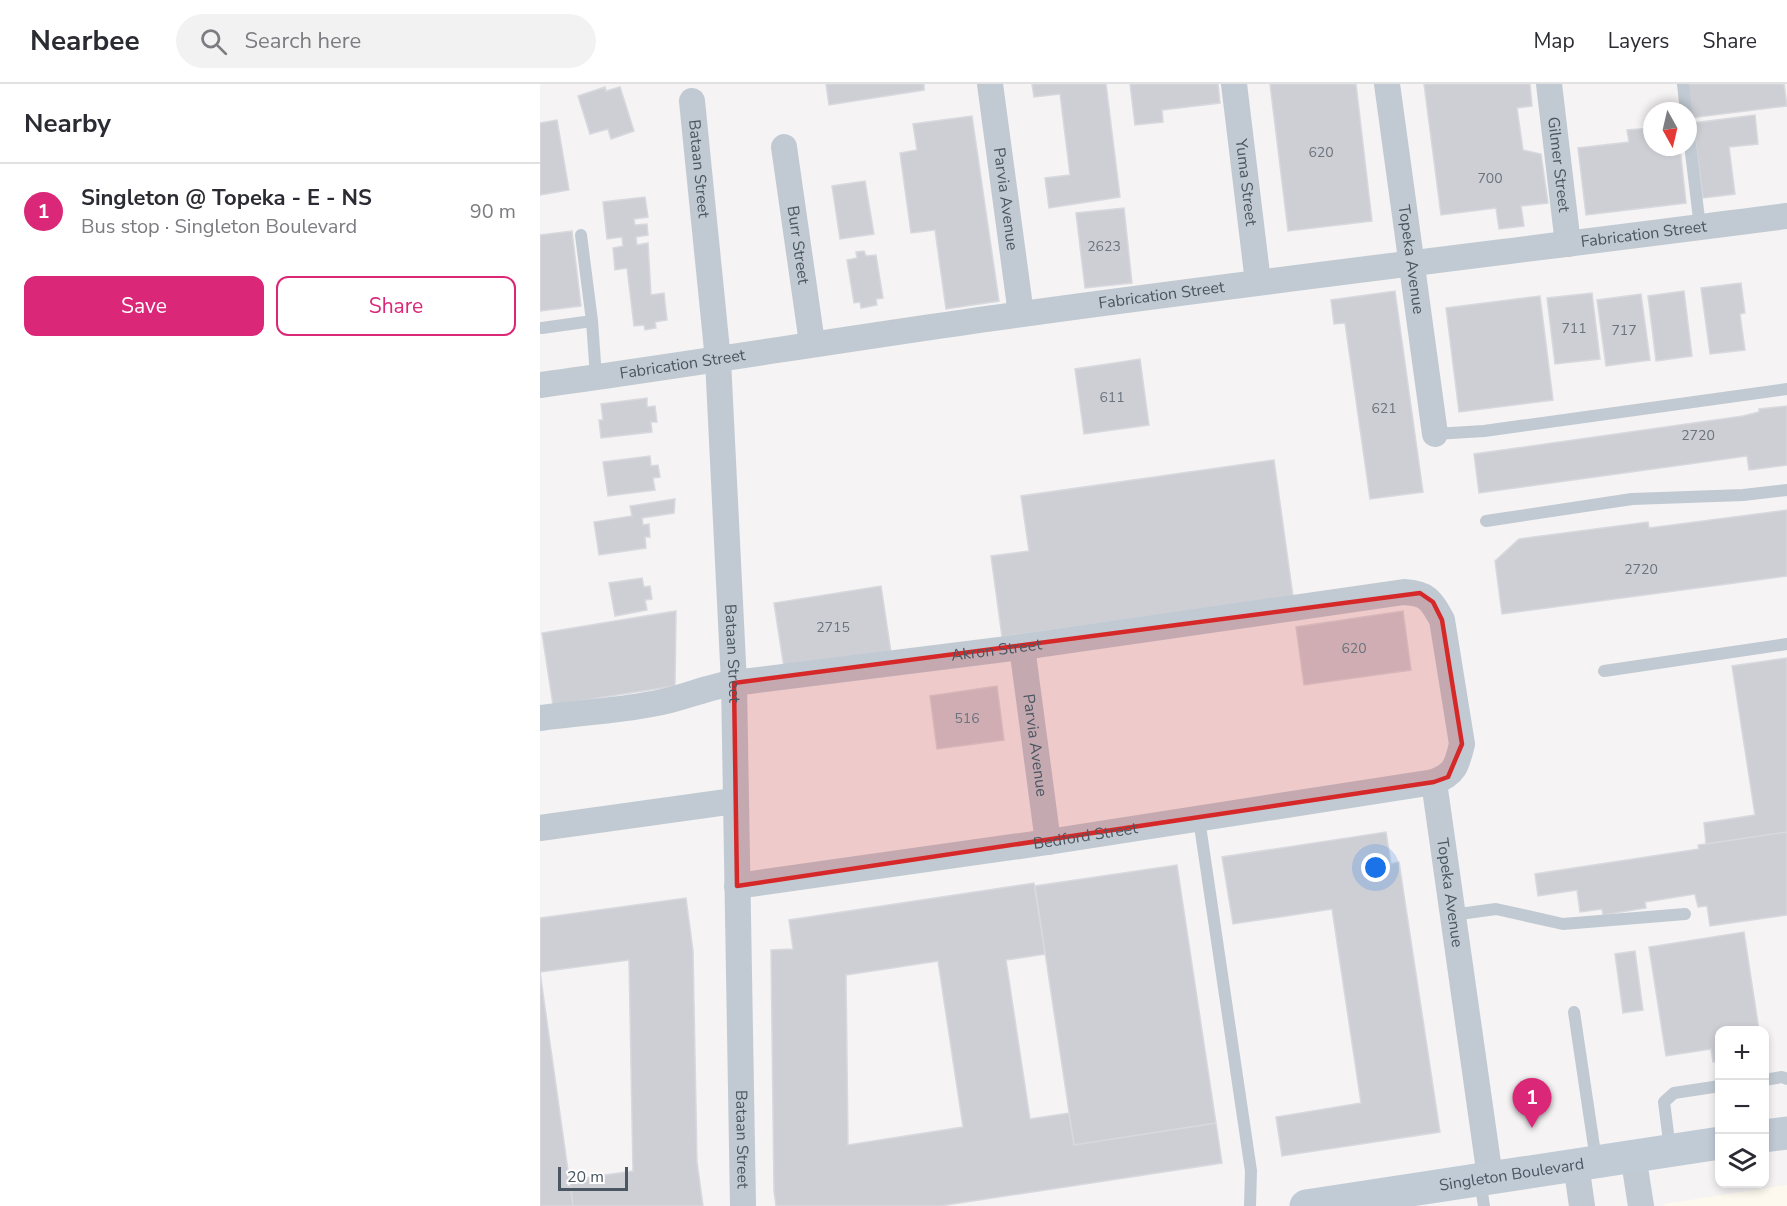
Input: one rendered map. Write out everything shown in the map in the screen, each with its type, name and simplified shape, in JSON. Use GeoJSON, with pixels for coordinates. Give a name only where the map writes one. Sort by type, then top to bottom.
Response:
{"type":"FeatureCollection","features":[{"type":"Feature","properties":{"kind":"main road"},"geometry":{"type":"LineString","coordinates":[[1769,1135],[1787,1133]]}},
{"type":"Feature","properties":{"kind":"main road","name":"Singleton Boulevard"},"geometry":{"type":"LineString","coordinates":[[1306,1206],[1485,1187],[1586,1163],[1715,1144]]}},
{"type":"Feature","properties":{"kind":"street","name":"Parvia Avenue"},"geometry":{"type":"LineString","coordinates":[[990,84],[1021,314]]}},
{"type":"Feature","properties":{"kind":"street","name":"Yuma Street"},"geometry":{"type":"LineString","coordinates":[[1234,84],[1258,282]]}},
{"type":"Feature","properties":{"kind":"street","name":"Topeka Avenue"},"geometry":{"type":"LineString","coordinates":[[1387,84],[1435,434]]}},
{"type":"Feature","properties":{"kind":"street","name":"Gilmer Street"},"geometry":{"type":"LineString","coordinates":[[1549,84],[1568,244]]}},
{"type":"Feature","properties":{"kind":"street","name":"Bataan Street"},"geometry":{"type":"LineString","coordinates":[[692,101],[718,360],[734,683],[734,801],[743,1206]]}},
{"type":"Feature","properties":{"kind":"street","name":"Burr Street"},"geometry":{"type":"LineString","coordinates":[[784,147],[812,343]]}},
{"type":"Feature","properties":{"kind":"street","name":"Fabrication Street"},"geometry":{"type":"LineString","coordinates":[[540,385],[718,360],[812,343],[1021,314],[1787,216]]}},
{"type":"Feature","properties":{"kind":"street","name":"Akron Street"},"geometry":{"type":"LineString","coordinates":[[540,718],[652,705],[678,699],[708,687],[734,683],[1022,647],[1404,592],[1420,593],[1432,602],[1442,620],[1462,744],[1457,763],[1448,777],[1434,782]]}},
{"type":"Feature","properties":{"kind":"street","name":"Parvia Avenue"},"geometry":{"type":"LineString","coordinates":[[1022,647],[1048,842]]}},
{"type":"Feature","properties":{"kind":"street","name":"Topeka Avenue"},"geometry":{"type":"LineString","coordinates":[[1434,782],[1485,1187]]}},
{"type":"Feature","properties":{"kind":"street","name":"Bedford Street"},"geometry":{"type":"LineString","coordinates":[[737,886],[1048,842],[1434,782]]}},
{"type":"Feature","properties":{"kind":"street"},"geometry":{"type":"LineString","coordinates":[[540,828],[734,801]]}},
{"type":"Feature","properties":{"kind":"street"},"geometry":{"type":"LineString","coordinates":[[1633,1155],[1641,1206]]}},
{"type":"Feature","properties":{"kind":"street"},"geometry":{"type":"LineString","coordinates":[[1582,1206],[1586,1163]]}},
{"type":"Feature","properties":{"kind":"lane"},"geometry":{"type":"LineString","coordinates":[[1683,84],[1685,102]]}},
{"type":"Feature","properties":{"kind":"lane"},"geometry":{"type":"LineString","coordinates":[[1691,156],[1700,227]]}},
{"type":"Feature","properties":{"kind":"lane"},"geometry":{"type":"LineString","coordinates":[[581,235],[592,321],[596,377]]}},
{"type":"Feature","properties":{"kind":"lane"},"geometry":{"type":"LineString","coordinates":[[542,328],[592,321]]}},
{"type":"Feature","properties":{"kind":"lane"},"geometry":{"type":"LineString","coordinates":[[1435,434],[1484,431],[1787,389]]}},
{"type":"Feature","properties":{"kind":"lane"},"geometry":{"type":"LineString","coordinates":[[1486,520],[1632,499],[1743,495],[1787,490]]}},
{"type":"Feature","properties":{"kind":"lane"},"geometry":{"type":"LineString","coordinates":[[1604,671],[1787,644]]}},
{"type":"Feature","properties":{"kind":"lane"},"geometry":{"type":"LineString","coordinates":[[1199,819],[1251,1171],[1250,1206]]}},
{"type":"Feature","properties":{"kind":"lane"},"geometry":{"type":"LineString","coordinates":[[1452,915],[1496,909],[1563,924],[1685,914]]}},
{"type":"Feature","properties":{"kind":"lane"},"geometry":{"type":"LineString","coordinates":[[1574,1012],[1586,1163]]}},
{"type":"Feature","properties":{"kind":"lane"},"geometry":{"type":"LineString","coordinates":[[1769,1079],[1782,1077],[1787,1079]]}},
{"type":"Feature","properties":{"kind":"lane"},"geometry":{"type":"LineString","coordinates":[[1671,1149],[1664,1102],[1674,1093],[1715,1087]]}},
{"type":"Feature","properties":{"kind":"highlighted area"},"geometry":{"type":"Polygon","coordinates":[[[1420,593],[1433,602],[1442,620],[1462,744],[1448,777],[1434,782],[737,886],[734,683],[1420,593]]]}},
{"type":"Feature","properties":{"kind":"shaded area"},"geometry":{"type":"Polygon","coordinates":[[[1787,1185],[1787,1206],[1664,1206],[1664,1204],[1787,1185]]]}},
{"type":"Feature","properties":{"kind":"building"},"geometry":{"type":"Polygon","coordinates":[[[826,84],[924,84],[924,90],[829,105],[826,84]]]}},
{"type":"Feature","properties":{"kind":"building"},"geometry":{"type":"Polygon","coordinates":[[[1032,84],[1106,84],[1120,197],[1049,208],[1045,178],[1070,175],[1060,94],[1034,97],[1032,84]]]}},
{"type":"Feature","properties":{"kind":"building"},"geometry":{"type":"Polygon","coordinates":[[[1130,84],[1218,84],[1220,103],[1162,110],[1163,122],[1135,125],[1130,84]]]}},
{"type":"Feature","properties":{"kind":"building"},"geometry":{"type":"Polygon","coordinates":[[[1270,84],[1356,84],[1372,221],[1288,231],[1270,84]]]}},
{"type":"Feature","properties":{"kind":"building"},"geometry":{"type":"Polygon","coordinates":[[[1424,84],[1530,84],[1532,106],[1517,108],[1523,150],[1541,154],[1548,203],[1521,206],[1524,226],[1499,229],[1496,208],[1441,215],[1424,84]]]}},
{"type":"Feature","properties":{"kind":"building"},"geometry":{"type":"Polygon","coordinates":[[[1685,84],[1784,84],[1787,106],[1697,117],[1697,102],[1688,102],[1685,84]]]}},
{"type":"Feature","properties":{"kind":"building"},"geometry":{"type":"Polygon","coordinates":[[[605,87],[606,91],[620,87],[634,131],[611,139],[608,129],[590,134],[578,96],[605,87]]]}},
{"type":"Feature","properties":{"kind":"building"},"geometry":{"type":"Polygon","coordinates":[[[1755,115],[1758,144],[1729,147],[1735,194],[1703,198],[1697,153],[1697,122],[1755,115]]]}},
{"type":"Feature","properties":{"kind":"building"},"geometry":{"type":"Polygon","coordinates":[[[972,116],[999,301],[946,309],[935,230],[911,233],[900,153],[917,150],[913,124],[972,116]]]}},
{"type":"Feature","properties":{"kind":"building"},"geometry":{"type":"Polygon","coordinates":[[[557,120],[569,190],[540,195],[540,123],[557,120]]]}},
{"type":"Feature","properties":{"kind":"building"},"geometry":{"type":"Polygon","coordinates":[[[1643,129],[1643,156],[1681,156],[1686,203],[1586,215],[1578,148],[1629,142],[1627,130],[1643,129]]]}},
{"type":"Feature","properties":{"kind":"building"},"geometry":{"type":"Polygon","coordinates":[[[865,181],[874,234],[840,239],[832,186],[865,181]]]}},
{"type":"Feature","properties":{"kind":"building"},"geometry":{"type":"Polygon","coordinates":[[[645,197],[648,217],[634,219],[635,225],[647,224],[648,235],[636,237],[637,245],[648,243],[651,295],[664,293],[667,320],[655,322],[656,328],[645,330],[644,325],[634,326],[627,268],[615,270],[613,248],[623,246],[622,237],[607,239],[603,202],[645,197]]]}},
{"type":"Feature","properties":{"kind":"building"},"geometry":{"type":"Polygon","coordinates":[[[1124,208],[1132,283],[1085,288],[1076,213],[1124,208]]]}},
{"type":"Feature","properties":{"kind":"building"},"geometry":{"type":"Polygon","coordinates":[[[572,231],[581,306],[540,311],[540,235],[572,231]]]}},
{"type":"Feature","properties":{"kind":"building"},"geometry":{"type":"Polygon","coordinates":[[[864,251],[866,256],[876,255],[883,298],[876,299],[877,305],[861,308],[860,302],[854,303],[847,260],[857,258],[856,252],[864,251]]]}},
{"type":"Feature","properties":{"kind":"building"},"geometry":{"type":"Polygon","coordinates":[[[1741,283],[1745,313],[1740,314],[1745,350],[1710,354],[1701,288],[1741,283]]]}},
{"type":"Feature","properties":{"kind":"building"},"geometry":{"type":"Polygon","coordinates":[[[1395,291],[1423,492],[1370,499],[1345,323],[1334,324],[1331,300],[1395,291]]]}},
{"type":"Feature","properties":{"kind":"building"},"geometry":{"type":"Polygon","coordinates":[[[1684,291],[1692,356],[1656,361],[1648,296],[1684,291]]]}},
{"type":"Feature","properties":{"kind":"building"},"geometry":{"type":"Polygon","coordinates":[[[1592,293],[1600,359],[1555,364],[1547,298],[1592,293]]]}},
{"type":"Feature","properties":{"kind":"building"},"geometry":{"type":"Polygon","coordinates":[[[1641,294],[1650,360],[1606,366],[1597,300],[1641,294]]]}},
{"type":"Feature","properties":{"kind":"building"},"geometry":{"type":"Polygon","coordinates":[[[1540,296],[1553,400],[1459,412],[1446,308],[1540,296]]]}},
{"type":"Feature","properties":{"kind":"building"},"geometry":{"type":"Polygon","coordinates":[[[1140,359],[1149,425],[1084,434],[1075,369],[1140,359]]]}},
{"type":"Feature","properties":{"kind":"building"},"geometry":{"type":"Polygon","coordinates":[[[647,398],[647,407],[655,406],[657,422],[651,422],[652,432],[601,438],[599,420],[603,420],[601,404],[647,398]]]}},
{"type":"Feature","properties":{"kind":"building"},"geometry":{"type":"Polygon","coordinates":[[[1787,406],[1787,465],[1749,470],[1747,456],[1479,493],[1474,454],[1743,416],[1759,412],[1759,409],[1787,406]]]}},
{"type":"Feature","properties":{"kind":"building"},"geometry":{"type":"Polygon","coordinates":[[[650,456],[651,466],[658,465],[660,477],[653,478],[655,490],[608,496],[603,462],[650,456]]]}},
{"type":"Feature","properties":{"kind":"building"},"geometry":{"type":"Polygon","coordinates":[[[1274,460],[1293,596],[1002,637],[991,556],[1029,551],[1021,496],[1274,460]]]}},
{"type":"Feature","properties":{"kind":"building"},"geometry":{"type":"Polygon","coordinates":[[[675,499],[674,513],[642,518],[643,525],[649,524],[650,537],[645,537],[646,548],[599,555],[594,522],[632,516],[630,506],[675,499]]]}},
{"type":"Feature","properties":{"kind":"building"},"geometry":{"type":"Polygon","coordinates":[[[1787,510],[1787,576],[1502,614],[1495,561],[1519,539],[1648,522],[1649,528],[1787,510]]]}},
{"type":"Feature","properties":{"kind":"building"},"geometry":{"type":"Polygon","coordinates":[[[642,578],[644,587],[650,586],[652,599],[645,600],[647,610],[615,616],[609,583],[642,578]]]}},
{"type":"Feature","properties":{"kind":"building"},"geometry":{"type":"Polygon","coordinates":[[[881,586],[891,652],[784,668],[774,603],[881,586]]]}},
{"type":"Feature","properties":{"kind":"building"},"geometry":{"type":"Polygon","coordinates":[[[676,611],[675,686],[553,705],[542,633],[676,611]]]}},
{"type":"Feature","properties":{"kind":"building"},"geometry":{"type":"Polygon","coordinates":[[[1403,611],[1411,670],[1304,685],[1296,627],[1403,611]]]}},
{"type":"Feature","properties":{"kind":"building"},"geometry":{"type":"Polygon","coordinates":[[[1787,658],[1787,832],[1706,844],[1704,823],[1755,815],[1732,666],[1787,658]]]}},
{"type":"Feature","properties":{"kind":"building"},"geometry":{"type":"Polygon","coordinates":[[[997,686],[1004,740],[937,749],[930,696],[997,686]]]}},
{"type":"Feature","properties":{"kind":"building"},"geometry":{"type":"Polygon","coordinates":[[[1386,832],[1391,864],[1399,862],[1440,1132],[1282,1156],[1276,1117],[1361,1103],[1332,909],[1233,924],[1222,857],[1386,832]]]}},
{"type":"Feature","properties":{"kind":"building"},"geometry":{"type":"Polygon","coordinates":[[[1787,832],[1787,915],[1710,926],[1707,906],[1698,907],[1695,894],[1645,902],[1646,908],[1603,915],[1602,909],[1580,912],[1577,890],[1538,896],[1535,874],[1699,849],[1698,845],[1787,832]]]}},
{"type":"Feature","properties":{"kind":"building"},"geometry":{"type":"Polygon","coordinates":[[[1177,865],[1216,1123],[1074,1145],[1035,886],[1177,865]]]}},
{"type":"Feature","properties":{"kind":"building"},"geometry":{"type":"Polygon","coordinates":[[[1034,883],[1045,954],[1006,960],[1030,1119],[1069,1113],[1074,1145],[1216,1123],[1222,1163],[940,1206],[776,1206],[771,950],[793,949],[789,920],[1034,883]],[[938,961],[846,975],[848,1145],[963,1127],[938,961]]]}},
{"type":"Feature","properties":{"kind":"building"},"geometry":{"type":"Polygon","coordinates":[[[686,898],[693,951],[697,1162],[703,1206],[573,1206],[570,1180],[633,1171],[629,960],[540,972],[540,918],[686,898]]]}},
{"type":"Feature","properties":{"kind":"building"},"geometry":{"type":"Polygon","coordinates":[[[1744,932],[1758,1026],[1715,1026],[1715,1062],[1713,1062],[1711,1049],[1666,1056],[1649,947],[1744,932]]]}},
{"type":"Feature","properties":{"kind":"building"},"geometry":{"type":"Polygon","coordinates":[[[1635,951],[1643,1010],[1623,1013],[1615,954],[1635,951]]]}},
{"type":"Feature","properties":{"kind":"building"},"geometry":{"type":"Polygon","coordinates":[[[540,972],[573,1206],[540,1206],[540,972]]]}},
{"type":"Feature","properties":{"kind":"place","name":"Singleton @ Topeka - E - NS"},"geometry":{"type":"Point","coordinates":[1532,1128]}}]}
